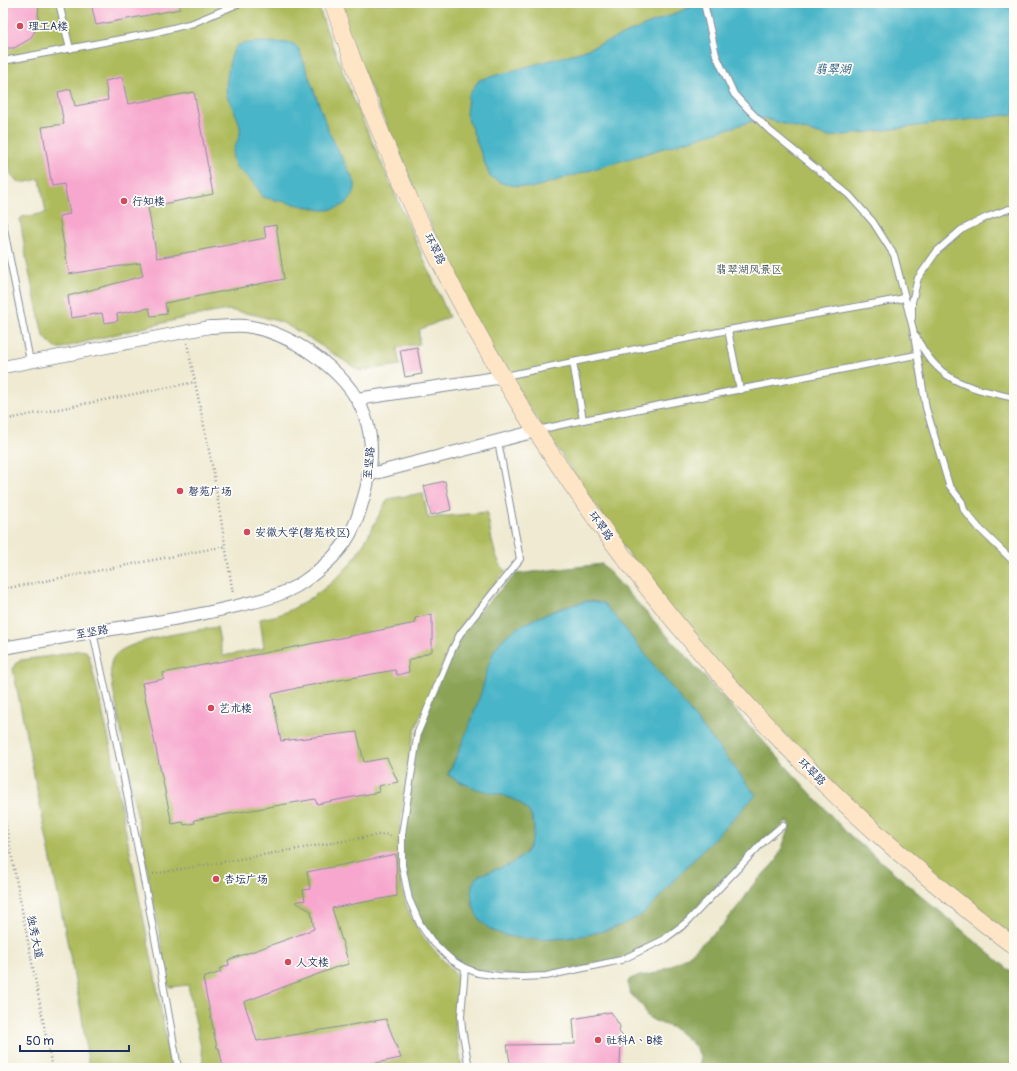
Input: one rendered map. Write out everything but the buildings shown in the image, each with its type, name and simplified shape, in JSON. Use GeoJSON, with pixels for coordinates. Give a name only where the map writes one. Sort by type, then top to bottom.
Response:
{"type":"FeatureCollection","features":[{"type":"Feature","properties":{"kind":"street","name":"环翠路"},"geometry":{"type":"LineString","coordinates":[[333,3],[355,66],[397,169],[450,282],[503,377],[536,431],[590,512],[700,653],[759,718],[835,794],[879,835],[970,912],[1014,946]]}},
{"type":"Feature","properties":{"kind":"street","name":"至坚路"},"geometry":{"type":"LineString","coordinates":[[3,367],[184,332],[210,328],[244,326],[274,332],[300,345],[323,360],[352,389],[368,424],[371,440],[371,457],[365,493],[354,527],[344,545],[329,562],[302,583],[271,598],[235,606],[168,620],[3,648]]}},
{"type":"Feature","properties":{"kind":"street"},"geometry":{"type":"LineString","coordinates":[[356,399],[503,377]]}},
{"type":"Feature","properties":{"kind":"street"},"geometry":{"type":"LineString","coordinates":[[368,475],[536,431]]}},
{"type":"Feature","properties":{"kind":"lane"},"geometry":{"type":"LineString","coordinates":[[59,3],[70,49]]}},
{"type":"Feature","properties":{"kind":"lane"},"geometry":{"type":"LineString","coordinates":[[3,61],[153,33],[193,23],[240,3]]}},
{"type":"Feature","properties":{"kind":"lane"},"geometry":{"type":"LineString","coordinates":[[704,3],[716,55],[734,94],[769,130],[796,150],[849,195],[873,222],[894,255],[913,330],[922,349],[931,362],[942,372],[960,383],[979,390],[1014,398]]}},
{"type":"Feature","properties":{"kind":"lane"},"geometry":{"type":"LineString","coordinates":[[1014,209],[1009,209],[987,217],[960,230],[937,251],[918,278],[912,302],[916,355],[926,408],[949,485],[962,502],[964,510],[974,522],[1014,562]]}},
{"type":"Feature","properties":{"kind":"lane"},"geometry":{"type":"LineString","coordinates":[[3,224],[30,361]]}},
{"type":"Feature","properties":{"kind":"lane"},"geometry":{"type":"LineString","coordinates":[[503,377],[728,330],[905,298]]}},
{"type":"Feature","properties":{"kind":"lane"},"geometry":{"type":"LineString","coordinates":[[728,330],[740,390]]}},
{"type":"Feature","properties":{"kind":"lane"},"geometry":{"type":"LineString","coordinates":[[536,431],[583,420],[916,355]]}},
{"type":"Feature","properties":{"kind":"lane"},"geometry":{"type":"LineString","coordinates":[[573,362],[583,420]]}},
{"type":"Feature","properties":{"kind":"lane"},"geometry":{"type":"LineString","coordinates":[[498,441],[520,559],[460,634],[452,650],[418,732],[402,840],[402,865],[409,899],[420,924],[431,940],[453,961],[465,968],[478,973],[499,976],[546,976],[621,960],[664,940],[688,922],[764,841],[783,825]]}},
{"type":"Feature","properties":{"kind":"lane"},"geometry":{"type":"LineString","coordinates":[[93,632],[116,738],[143,876],[178,1068]]}},
{"type":"Feature","properties":{"kind":"lane"},"geometry":{"type":"LineString","coordinates":[[465,968],[461,1016],[468,1068]]}},
{"type":"Feature","properties":{"kind":"path"},"geometry":{"type":"LineString","coordinates":[[184,332],[213,470],[235,606]]}},
{"type":"Feature","properties":{"kind":"path"},"geometry":{"type":"LineString","coordinates":[[3,420],[194,382]]}},
{"type":"Feature","properties":{"kind":"path"},"geometry":{"type":"LineString","coordinates":[[3,589],[226,546]]}},
{"type":"Feature","properties":{"kind":"path","name":"独秀大道"},"geometry":{"type":"LineString","coordinates":[[3,810],[52,1068]]}},
{"type":"Feature","properties":{"kind":"path"},"geometry":{"type":"LineString","coordinates":[[143,876],[384,834],[402,840]]}},
{"type":"Feature","properties":{"kind":"green space"},"geometry":{"type":"Polygon","coordinates":[[[3,3],[318,3],[324,23],[353,98],[449,317],[419,330],[419,344],[397,348],[400,365],[360,371],[281,322],[256,315],[228,310],[188,317],[62,348],[56,348],[43,335],[27,263],[20,219],[22,217],[46,213],[40,179],[21,182],[14,179],[11,175],[3,127],[3,3]]]}},
{"type":"Feature","properties":{"kind":"green space","name":"翡翠湖风景区"},"geometry":{"type":"Polygon","coordinates":[[[333,3],[1014,3],[1014,946],[903,856],[672,618],[478,332],[333,3]]]}},
{"type":"Feature","properties":{"kind":"green space"},"geometry":{"type":"Polygon","coordinates":[[[423,493],[428,518],[487,512],[495,552],[501,566],[506,572],[478,604],[459,630],[420,716],[408,763],[400,830],[400,876],[407,907],[411,917],[423,936],[458,977],[460,983],[455,1007],[455,1027],[462,1068],[188,1068],[204,1063],[188,985],[170,987],[167,984],[165,964],[113,688],[111,665],[113,658],[120,651],[145,641],[217,627],[223,656],[264,648],[260,619],[280,614],[295,608],[322,590],[340,575],[358,553],[388,499],[423,493]]]}},
{"type":"Feature","properties":{"kind":"green space"},"geometry":{"type":"Polygon","coordinates":[[[602,564],[846,832],[1008,969],[1014,972],[1014,1068],[696,1068],[700,1063],[700,1057],[694,1045],[673,1028],[647,1016],[644,1008],[630,993],[628,982],[630,979],[657,973],[669,967],[689,955],[722,926],[752,886],[777,860],[790,827],[788,821],[785,822],[687,922],[641,952],[599,965],[522,977],[465,968],[431,940],[409,899],[401,851],[418,732],[452,650],[472,618],[516,574],[602,564]],[[587,601],[558,609],[491,660],[465,739],[448,774],[518,801],[530,813],[535,833],[531,845],[522,857],[510,865],[479,875],[543,939],[584,935],[612,929],[595,601],[587,601]]]}},
{"type":"Feature","properties":{"kind":"green space"},"geometry":{"type":"Polygon","coordinates":[[[79,650],[86,651],[89,656],[111,748],[121,807],[155,976],[171,1068],[89,1068],[81,1011],[13,669],[15,664],[21,660],[58,655],[79,650]]]}},
{"type":"Feature","properties":{"kind":"water","name":"翡翠湖"},"geometry":{"type":"Polygon","coordinates":[[[700,3],[1014,3],[1014,114],[829,137],[763,118],[532,188],[504,184],[490,177],[466,114],[468,96],[479,80],[583,51],[700,3]]]}},
{"type":"Feature","properties":{"kind":"water"},"geometry":{"type":"Polygon","coordinates":[[[245,43],[291,43],[299,49],[329,132],[355,183],[353,195],[346,204],[335,209],[322,210],[262,197],[254,184],[236,166],[233,159],[233,154],[239,137],[240,127],[226,92],[228,70],[232,54],[237,46],[245,43]]]}},
{"type":"Feature","properties":{"kind":"water"},"geometry":{"type":"Polygon","coordinates":[[[587,601],[603,603],[615,616],[756,795],[641,915],[617,927],[574,937],[560,939],[533,939],[505,935],[492,930],[481,921],[475,911],[471,890],[475,879],[480,875],[518,860],[526,852],[533,837],[533,820],[525,807],[519,802],[511,798],[479,790],[448,775],[473,716],[490,661],[500,642],[508,634],[541,616],[587,601]]]}},
{"type":"Feature","properties":{"kind":"place","name":"理工A楼"},"geometry":{"type":"Point","coordinates":[20,26]}},
{"type":"Feature","properties":{"kind":"place","name":"行知楼"},"geometry":{"type":"Point","coordinates":[124,201]}},
{"type":"Feature","properties":{"kind":"place","name":"磬苑广场"},"geometry":{"type":"Point","coordinates":[180,491]}},
{"type":"Feature","properties":{"kind":"place","name":"安徽大学(磬苑校区)"},"geometry":{"type":"Point","coordinates":[247,532]}},
{"type":"Feature","properties":{"kind":"place","name":"艺术楼"},"geometry":{"type":"Point","coordinates":[211,708]}},
{"type":"Feature","properties":{"kind":"place","name":"杏坛广场"},"geometry":{"type":"Point","coordinates":[216,879]}},
{"type":"Feature","properties":{"kind":"place","name":"人文楼"},"geometry":{"type":"Point","coordinates":[288,962]}},
{"type":"Feature","properties":{"kind":"place","name":"社科A、B楼"},"geometry":{"type":"Point","coordinates":[598,1040]}}]}
